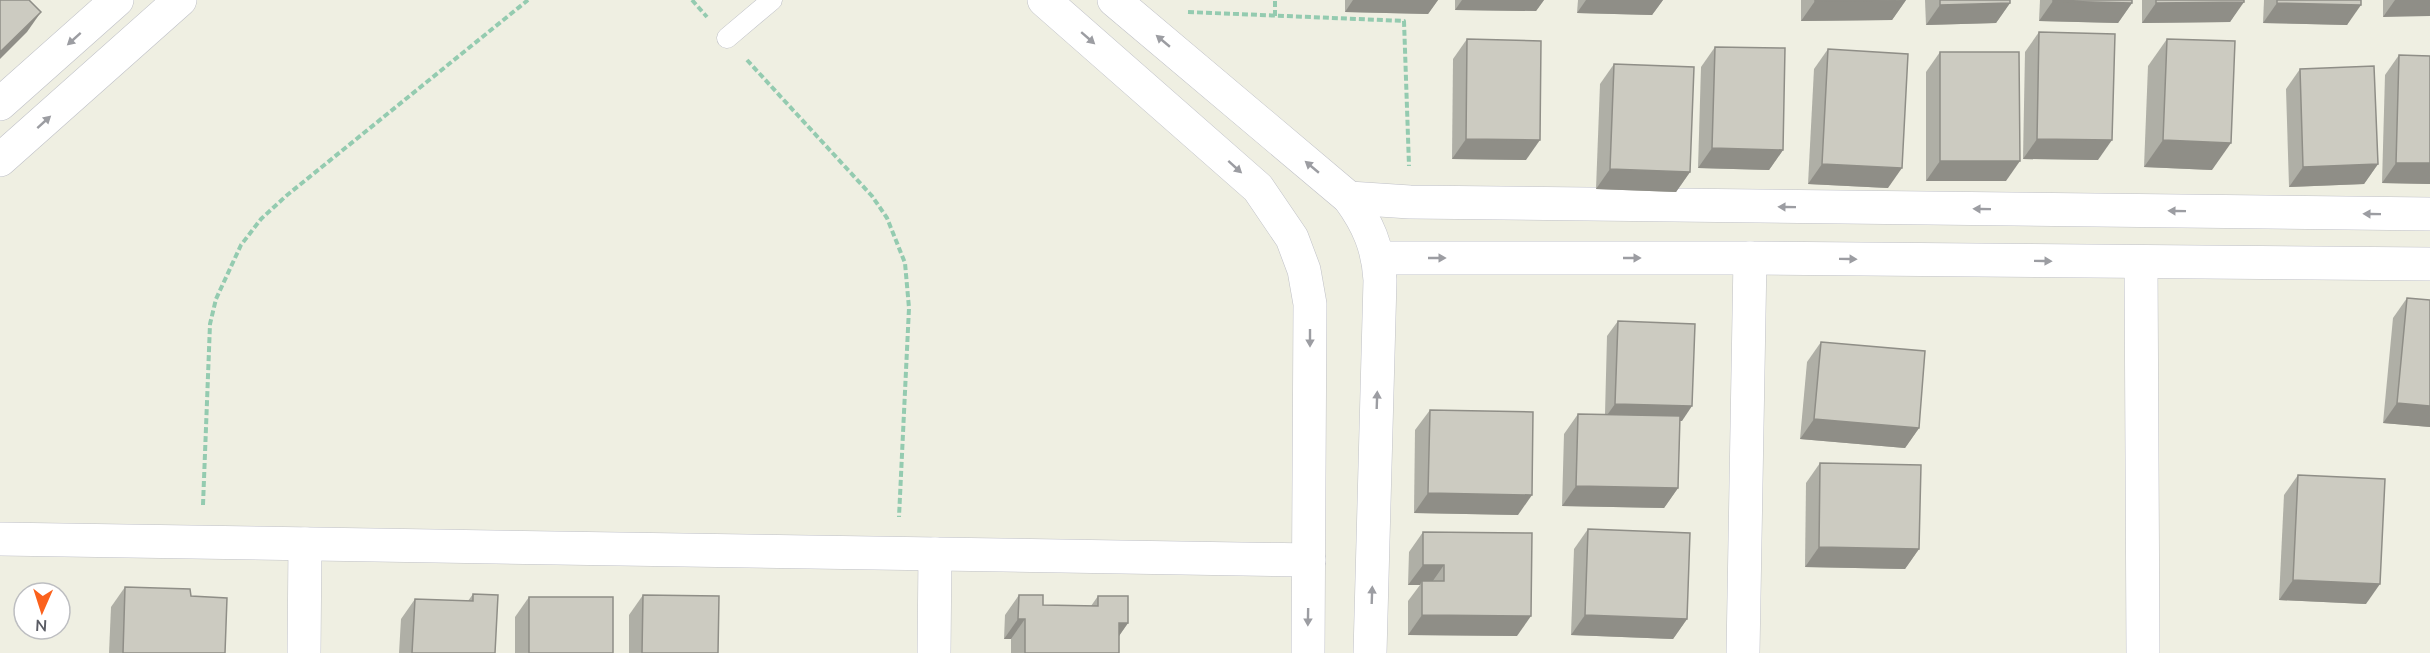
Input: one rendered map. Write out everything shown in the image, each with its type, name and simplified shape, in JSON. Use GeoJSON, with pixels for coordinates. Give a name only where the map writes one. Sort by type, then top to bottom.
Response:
{"type":"FeatureCollection","features":[{"type":"Feature","properties":{"kind":"street"},"geometry":{"type":"LineString","coordinates":[[0,104],[117,0]]}},
{"type":"Feature","properties":{"kind":"street"},"geometry":{"type":"LineString","coordinates":[[0,160],[180,0]]}},
{"type":"Feature","properties":{"kind":"street"},"geometry":{"type":"LineString","coordinates":[[1044,0],[1258,188],[1292,238],[1305,270],[1311,304],[1308,653]]}},
{"type":"Feature","properties":{"kind":"street"},"geometry":{"type":"LineString","coordinates":[[1114,0],[1349,198],[1368,227],[1379,258],[1380,280],[1370,653]]}},
{"type":"Feature","properties":{"kind":"street"},"geometry":{"type":"LineString","coordinates":[[1349,198],[1410,202],[2430,214]]}},
{"type":"Feature","properties":{"kind":"street"},"geometry":{"type":"LineString","coordinates":[[1379,258],[1749,258],[2430,264]]}},
{"type":"Feature","properties":{"kind":"street"},"geometry":{"type":"LineString","coordinates":[[1743,653],[1749,258]]}},
{"type":"Feature","properties":{"kind":"street"},"geometry":{"type":"LineString","coordinates":[[2141,262],[2143,653]]}},
{"type":"Feature","properties":{"kind":"street"},"geometry":{"type":"LineString","coordinates":[[0,538],[1309,560]]}},
{"type":"Feature","properties":{"kind":"street"},"geometry":{"type":"LineString","coordinates":[[304,653],[305,544]]}},
{"type":"Feature","properties":{"kind":"street"},"geometry":{"type":"LineString","coordinates":[[934,653],[935,554]]}},
{"type":"Feature","properties":{"kind":"lane"},"geometry":{"type":"LineString","coordinates":[[727,39],[772,0]]}},
{"type":"Feature","properties":{"kind":"path"},"geometry":{"type":"LineString","coordinates":[[201,542],[210,324],[225,275],[241,245],[261,219],[286,196],[528,0]]}},
{"type":"Feature","properties":{"kind":"path"},"geometry":{"type":"LineString","coordinates":[[692,0],[872,196],[898,241],[909,285],[898,554]]}},
{"type":"Feature","properties":{"kind":"path"},"geometry":{"type":"LineString","coordinates":[[1275,0],[1275,16]]}},
{"type":"Feature","properties":{"kind":"path"},"geometry":{"type":"LineString","coordinates":[[1183,12],[1404,21],[1410,202]]}},
{"type":"Feature","properties":{"kind":"building"},"geometry":{"type":"Polygon","coordinates":[[[0,0],[29,0],[41,12],[0,52],[0,0]]]}},
{"type":"Feature","properties":{"kind":"building"},"geometry":{"type":"Polygon","coordinates":[[[1815,0],[1896,0],[1815,1],[1815,0]]]}},
{"type":"Feature","properties":{"kind":"building"},"geometry":{"type":"Polygon","coordinates":[[[1940,0],[2010,0],[2010,3],[1940,5],[1940,0]]]}},
{"type":"Feature","properties":{"kind":"building"},"geometry":{"type":"Polygon","coordinates":[[[2132,0],[2132,3],[2053,1],[2132,0]]]}},
{"type":"Feature","properties":{"kind":"building"},"geometry":{"type":"Polygon","coordinates":[[[2156,0],[2244,0],[2244,2],[2156,3],[2156,0]]]}},
{"type":"Feature","properties":{"kind":"building"},"geometry":{"type":"Polygon","coordinates":[[[2277,0],[2361,0],[2361,5],[2277,3],[2277,0]]]}},
{"type":"Feature","properties":{"kind":"building"},"geometry":{"type":"Polygon","coordinates":[[[2039,32],[2115,34],[2112,140],[2037,139],[2039,32]]]}},
{"type":"Feature","properties":{"kind":"building"},"geometry":{"type":"Polygon","coordinates":[[[1467,39],[1541,41],[1540,140],[1466,139],[1467,39]]]}},
{"type":"Feature","properties":{"kind":"building"},"geometry":{"type":"Polygon","coordinates":[[[2167,39],[2235,41],[2231,143],[2163,140],[2167,39]]]}},
{"type":"Feature","properties":{"kind":"building"},"geometry":{"type":"Polygon","coordinates":[[[1715,47],[1785,48],[1783,150],[1712,148],[1715,47]]]}},
{"type":"Feature","properties":{"kind":"building"},"geometry":{"type":"Polygon","coordinates":[[[1828,49],[1908,54],[1902,168],[1822,164],[1828,49]]]}},
{"type":"Feature","properties":{"kind":"building"},"geometry":{"type":"Polygon","coordinates":[[[1940,52],[2019,52],[2020,161],[1940,161],[1940,52]]]}},
{"type":"Feature","properties":{"kind":"building"},"geometry":{"type":"Polygon","coordinates":[[[2399,55],[2430,56],[2430,163],[2396,163],[2399,55]]]}},
{"type":"Feature","properties":{"kind":"building"},"geometry":{"type":"Polygon","coordinates":[[[1614,64],[1694,67],[1690,172],[1610,169],[1614,64]]]}},
{"type":"Feature","properties":{"kind":"building"},"geometry":{"type":"Polygon","coordinates":[[[2374,66],[2378,164],[2303,167],[2300,69],[2374,66]]]}},
{"type":"Feature","properties":{"kind":"building"},"geometry":{"type":"Polygon","coordinates":[[[2407,298],[2430,300],[2430,406],[2397,403],[2407,298]]]}},
{"type":"Feature","properties":{"kind":"building"},"geometry":{"type":"Polygon","coordinates":[[[1618,321],[1695,324],[1692,406],[1615,404],[1618,321]]]}},
{"type":"Feature","properties":{"kind":"building"},"geometry":{"type":"Polygon","coordinates":[[[1821,342],[1925,351],[1919,428],[1814,419],[1821,342]]]}},
{"type":"Feature","properties":{"kind":"building"},"geometry":{"type":"Polygon","coordinates":[[[1430,410],[1533,412],[1532,495],[1428,493],[1430,410]]]}},
{"type":"Feature","properties":{"kind":"building"},"geometry":{"type":"Polygon","coordinates":[[[1578,414],[1680,416],[1678,488],[1576,486],[1578,414]]]}},
{"type":"Feature","properties":{"kind":"building"},"geometry":{"type":"Polygon","coordinates":[[[1820,463],[1921,465],[1919,549],[1819,547],[1820,463]]]}},
{"type":"Feature","properties":{"kind":"building"},"geometry":{"type":"Polygon","coordinates":[[[2298,475],[2385,479],[2380,584],[2293,580],[2298,475]]]}},
{"type":"Feature","properties":{"kind":"building"},"geometry":{"type":"Polygon","coordinates":[[[1588,529],[1690,533],[1687,619],[1585,615],[1588,529]]]}},
{"type":"Feature","properties":{"kind":"building"},"geometry":{"type":"Polygon","coordinates":[[[1423,532],[1532,533],[1531,616],[1422,615],[1422,581],[1444,581],[1444,565],[1423,565],[1423,532]]]}},
{"type":"Feature","properties":{"kind":"building"},"geometry":{"type":"Polygon","coordinates":[[[125,587],[190,589],[191,596],[227,598],[225,653],[123,653],[125,587]]]}},
{"type":"Feature","properties":{"kind":"building"},"geometry":{"type":"Polygon","coordinates":[[[473,594],[498,595],[495,653],[412,653],[415,599],[473,601],[473,594]]]}},
{"type":"Feature","properties":{"kind":"building"},"geometry":{"type":"Polygon","coordinates":[[[643,595],[719,596],[718,653],[642,653],[643,595]]]}},
{"type":"Feature","properties":{"kind":"building"},"geometry":{"type":"Polygon","coordinates":[[[1019,595],[1043,595],[1043,605],[1098,606],[1098,596],[1128,596],[1128,623],[1119,623],[1119,653],[1025,653],[1025,619],[1018,619],[1019,595]]]}},
{"type":"Feature","properties":{"kind":"building"},"geometry":{"type":"Polygon","coordinates":[[[529,597],[613,597],[613,653],[529,653],[529,597]]]}}]}
